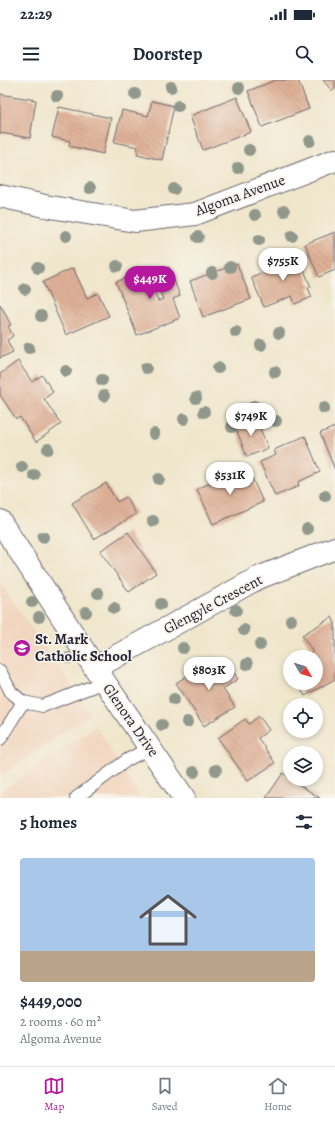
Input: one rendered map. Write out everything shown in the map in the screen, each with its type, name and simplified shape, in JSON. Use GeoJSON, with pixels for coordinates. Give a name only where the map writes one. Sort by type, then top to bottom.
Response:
{"type":"FeatureCollection","features":[{"type":"Feature","properties":{"kind":"street","name":"Algoma Avenue"},"geometry":{"type":"LineString","coordinates":[[0,196],[45,206],[134,221],[195,214],[335,160]]}},
{"type":"Feature","properties":{"kind":"street","name":"Glenora Drive"},"geometry":{"type":"LineString","coordinates":[[1,524],[99,675],[184,798]]}},
{"type":"Feature","properties":{"kind":"street","name":"Glengyle Crescent"},"geometry":{"type":"LineString","coordinates":[[99,675],[258,578],[335,548]]}},
{"type":"Feature","properties":{"kind":"lane"},"geometry":{"type":"LineString","coordinates":[[0,671],[11,692],[23,702],[43,706],[99,675]]}},
{"type":"Feature","properties":{"kind":"lane"},"geometry":{"type":"LineString","coordinates":[[0,739],[23,702]]}},
{"type":"Feature","properties":{"kind":"lane"},"geometry":{"type":"LineString","coordinates":[[76,798],[127,760],[150,748]]}},
{"type":"Feature","properties":{"kind":"shaded area","name":"St. Mark Catholic School"},"geometry":{"type":"Polygon","coordinates":[[[0,582],[90,714],[0,776],[0,582]]]}},
{"type":"Feature","properties":{"kind":"shaded area"},"geometry":{"type":"Polygon","coordinates":[[[96,726],[140,798],[0,798],[0,792],[96,726]]]}},
{"type":"Feature","properties":{"kind":"building"},"geometry":{"type":"Polygon","coordinates":[[[276,80],[298,80],[309,109],[262,127],[248,91],[276,80]]]}},
{"type":"Feature","properties":{"kind":"building"},"geometry":{"type":"Polygon","coordinates":[[[323,80],[335,80],[335,88],[332,91],[323,80]]]}},
{"type":"Feature","properties":{"kind":"building"},"geometry":{"type":"Polygon","coordinates":[[[0,94],[36,100],[30,138],[0,133],[0,94]]]}},
{"type":"Feature","properties":{"kind":"building"},"geometry":{"type":"Polygon","coordinates":[[[237,97],[251,132],[203,150],[190,116],[237,97]]]}},
{"type":"Feature","properties":{"kind":"building"},"geometry":{"type":"Polygon","coordinates":[[[152,101],[174,106],[162,160],[137,154],[138,147],[114,142],[122,110],[148,116],[152,101]]]}},
{"type":"Feature","properties":{"kind":"building"},"geometry":{"type":"Polygon","coordinates":[[[59,107],[111,118],[103,154],[69,146],[70,141],[52,137],[59,107]]]}},
{"type":"Feature","properties":{"kind":"building"},"geometry":{"type":"Polygon","coordinates":[[[335,232],[335,270],[319,277],[305,244],[335,232]]]}},
{"type":"Feature","properties":{"kind":"building"},"geometry":{"type":"Polygon","coordinates":[[[293,251],[296,259],[299,258],[311,287],[308,288],[312,297],[295,304],[292,296],[264,307],[251,277],[284,264],[280,256],[293,251]]]}},
{"type":"Feature","properties":{"kind":"building"},"geometry":{"type":"Polygon","coordinates":[[[237,264],[251,299],[203,317],[190,281],[237,264]]]}},
{"type":"Feature","properties":{"kind":"building"},"geometry":{"type":"Polygon","coordinates":[[[169,267],[180,296],[173,299],[180,318],[137,335],[116,282],[146,270],[158,301],[163,299],[153,274],[169,267]]]}},
{"type":"Feature","properties":{"kind":"building"},"geometry":{"type":"Polygon","coordinates":[[[73,268],[87,298],[98,293],[109,316],[66,335],[43,282],[73,268]]]}},
{"type":"Feature","properties":{"kind":"building"},"geometry":{"type":"Polygon","coordinates":[[[0,304],[11,325],[8,326],[13,336],[7,340],[13,352],[0,358],[0,304]]]}},
{"type":"Feature","properties":{"kind":"building"},"geometry":{"type":"Polygon","coordinates":[[[18,361],[32,382],[42,375],[53,392],[44,399],[61,424],[36,442],[20,417],[16,419],[0,395],[0,374],[18,361]]]}},
{"type":"Feature","properties":{"kind":"building"},"geometry":{"type":"Polygon","coordinates":[[[256,418],[268,448],[247,457],[235,426],[256,418]]]}},
{"type":"Feature","properties":{"kind":"building"},"geometry":{"type":"Polygon","coordinates":[[[335,427],[335,470],[320,433],[335,427]]]}},
{"type":"Feature","properties":{"kind":"building"},"geometry":{"type":"Polygon","coordinates":[[[305,436],[320,472],[298,482],[299,486],[275,496],[260,462],[276,455],[274,450],[305,436]]]}},
{"type":"Feature","properties":{"kind":"building"},"geometry":{"type":"Polygon","coordinates":[[[247,467],[263,502],[213,524],[197,489],[247,467]]]}},
{"type":"Feature","properties":{"kind":"building"},"geometry":{"type":"Polygon","coordinates":[[[106,483],[117,502],[126,497],[136,514],[94,539],[72,503],[106,483]]]}},
{"type":"Feature","properties":{"kind":"building"},"geometry":{"type":"Polygon","coordinates":[[[128,532],[156,573],[129,592],[100,551],[128,532]]]}},
{"type":"Feature","properties":{"kind":"building"},"geometry":{"type":"Polygon","coordinates":[[[332,617],[335,623],[335,679],[323,686],[323,650],[312,650],[302,635],[332,617]]]}},
{"type":"Feature","properties":{"kind":"building"},"geometry":{"type":"Polygon","coordinates":[[[226,661],[238,679],[223,689],[235,707],[204,726],[176,683],[207,663],[211,670],[226,661]]]}},
{"type":"Feature","properties":{"kind":"building"},"geometry":{"type":"Polygon","coordinates":[[[301,690],[316,690],[305,696],[301,690]]]}},
{"type":"Feature","properties":{"kind":"building"},"geometry":{"type":"Polygon","coordinates":[[[259,716],[269,730],[258,738],[275,763],[248,781],[218,738],[245,719],[249,724],[259,716]]]}},
{"type":"Feature","properties":{"kind":"building"},"geometry":{"type":"Polygon","coordinates":[[[283,773],[283,786],[301,786],[320,798],[266,798],[283,773]]]}},
{"type":"Feature","properties":{"kind":"place","name":"St. Mark Catholic School"},"geometry":{"type":"Point","coordinates":[22,648]}}]}
